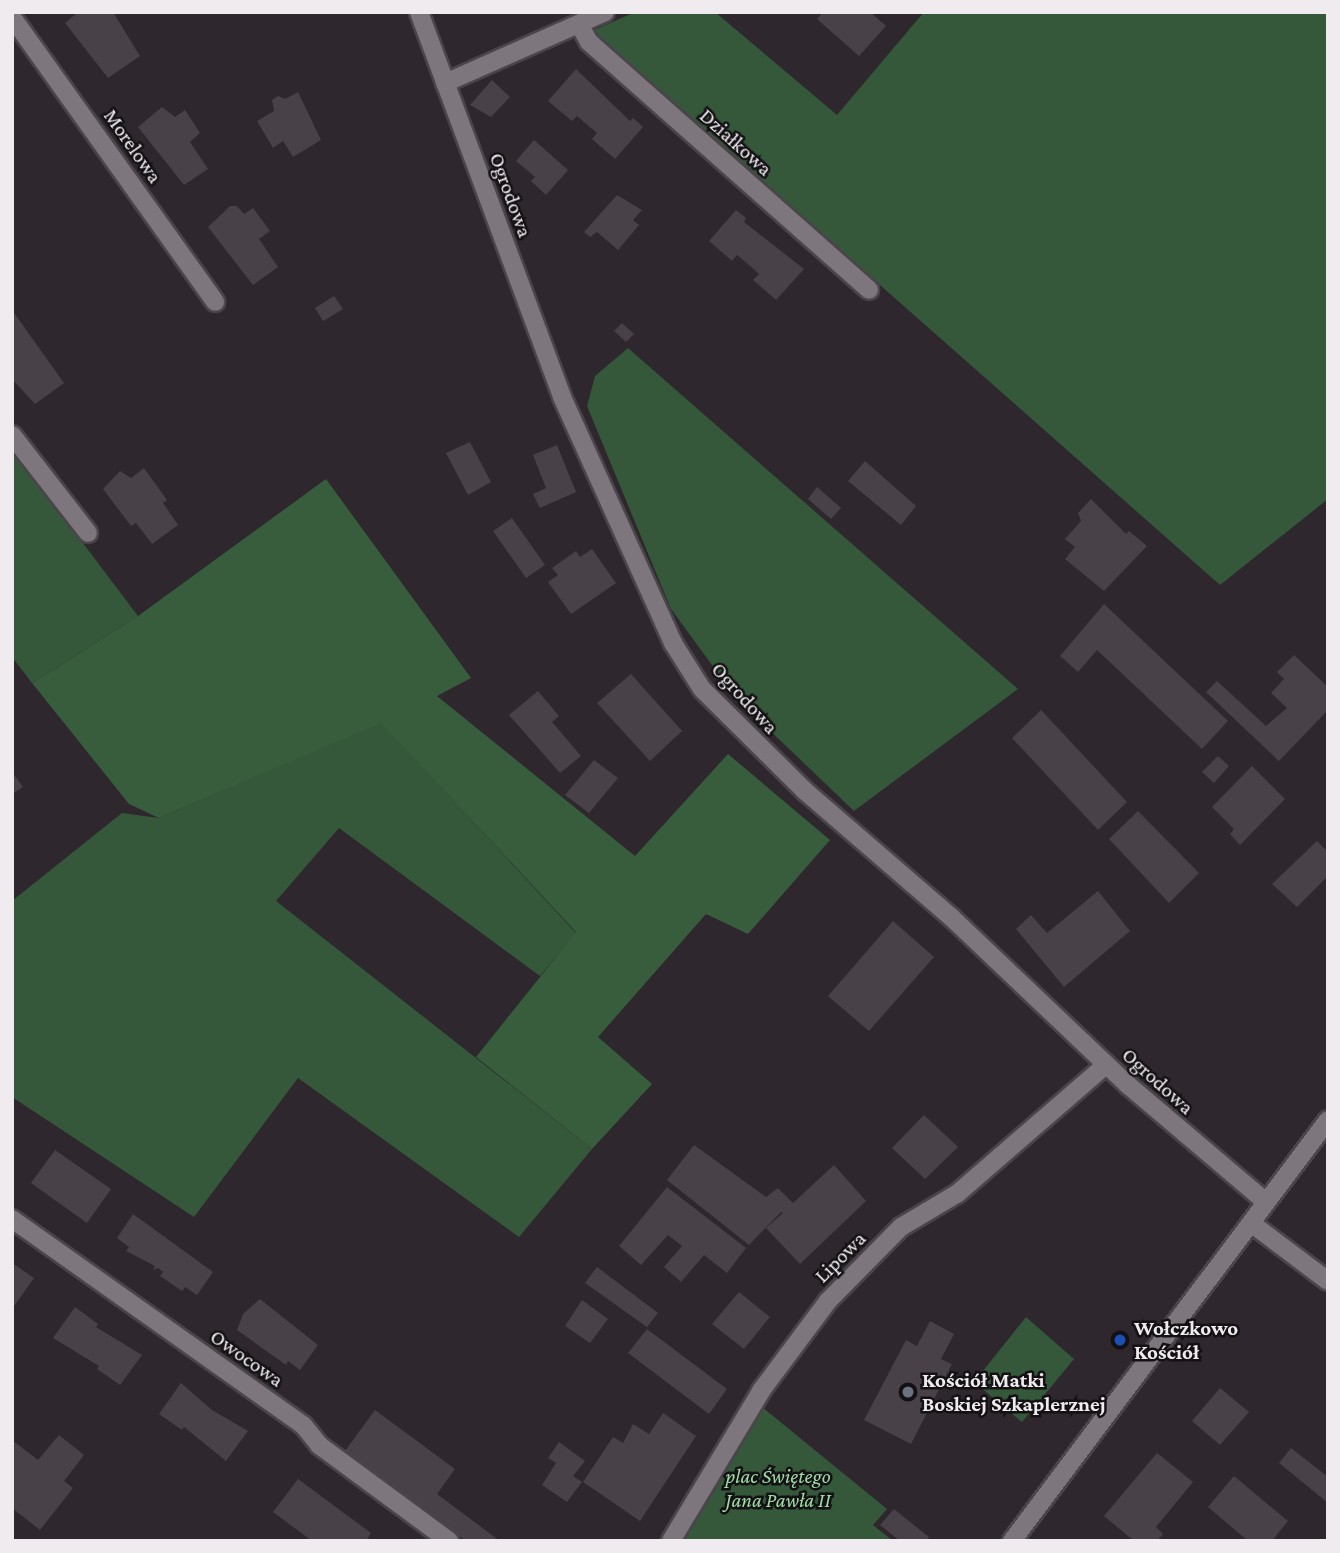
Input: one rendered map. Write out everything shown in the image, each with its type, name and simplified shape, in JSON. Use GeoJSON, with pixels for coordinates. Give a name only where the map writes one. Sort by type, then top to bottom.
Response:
{"type":"FeatureCollection","features":[{"type":"Feature","properties":{"kind":"street","name":"Ogrodowa"},"geometry":{"type":"LineString","coordinates":[[419,12],[562,397],[673,643],[702,689],[805,791],[952,918],[1106,1065],[1266,1202]]}},
{"type":"Feature","properties":{"kind":"street"},"geometry":{"type":"LineString","coordinates":[[445,83],[605,12]]}},
{"type":"Feature","properties":{"kind":"street","name":"Morelowa"},"geometry":{"type":"LineString","coordinates":[[12,17],[215,302]]}},
{"type":"Feature","properties":{"kind":"street","name":"Działkowa"},"geometry":{"type":"LineString","coordinates":[[579,24],[589,42],[869,290]]}},
{"type":"Feature","properties":{"kind":"street"},"geometry":{"type":"LineString","coordinates":[[12,435],[88,533]]}},
{"type":"Feature","properties":{"kind":"street","name":"Lipowa"},"geometry":{"type":"LineString","coordinates":[[671,1541],[796,1341],[828,1301],[915,1217],[958,1193],[1106,1065]]}},
{"type":"Feature","properties":{"kind":"street"},"geometry":{"type":"LineString","coordinates":[[1012,1541],[1328,1119]]}},
{"type":"Feature","properties":{"kind":"street","name":"Owocowa"},"geometry":{"type":"LineString","coordinates":[[12,1219],[303,1425],[319,1445],[449,1541]]}},
{"type":"Feature","properties":{"kind":"street"},"geometry":{"type":"LineString","coordinates":[[1251,1223],[1328,1282]]}},
{"type":"Feature","properties":{"kind":"green space"},"geometry":{"type":"Polygon","coordinates":[[[635,12],[715,12],[837,115],[924,12],[1328,12],[1328,499],[1220,585],[592,31],[635,12]]]}},
{"type":"Feature","properties":{"kind":"green space"},"geometry":{"type":"Polygon","coordinates":[[[628,348],[1018,689],[854,811],[737,699],[671,609],[587,406],[595,376],[628,348]]]}},
{"type":"Feature","properties":{"kind":"green space"},"geometry":{"type":"Polygon","coordinates":[[[12,449],[138,616],[32,683],[12,657],[12,449]]]}},
{"type":"Feature","properties":{"kind":"green space"},"geometry":{"type":"Polygon","coordinates":[[[326,479],[471,678],[437,696],[635,856],[728,754],[830,840],[748,934],[706,914],[598,1037],[652,1084],[592,1149],[476,1057],[576,932],[381,723],[159,818],[129,804],[32,683],[138,616],[326,479]]]}},
{"type":"Feature","properties":{"kind":"green space"},"geometry":{"type":"Polygon","coordinates":[[[381,722],[576,933],[540,976],[339,828],[276,901],[592,1149],[519,1237],[298,1078],[194,1217],[12,1097],[12,901],[122,813],[159,818],[381,722]]]}},
{"type":"Feature","properties":{"kind":"green space"},"geometry":{"type":"Polygon","coordinates":[[[1026,1317],[1074,1359],[1022,1422],[974,1382],[1026,1317]]]}},
{"type":"Feature","properties":{"kind":"green space","name":"plac Świętego Jana Pawła II"},"geometry":{"type":"Polygon","coordinates":[[[762,1407],[887,1509],[873,1525],[893,1541],[684,1541],[762,1407]]]}},
{"type":"Feature","properties":{"kind":"building"},"geometry":{"type":"Polygon","coordinates":[[[78,12],[113,12],[140,56],[108,78],[65,23],[78,12]]]}},
{"type":"Feature","properties":{"kind":"building"},"geometry":{"type":"Polygon","coordinates":[[[823,12],[870,12],[886,26],[859,56],[817,19],[823,12]]]}},
{"type":"Feature","properties":{"kind":"building"},"geometry":{"type":"Polygon","coordinates":[[[576,69],[630,121],[633,118],[643,127],[615,159],[592,139],[597,133],[577,116],[572,121],[548,101],[576,69]]]}},
{"type":"Feature","properties":{"kind":"building"},"geometry":{"type":"Polygon","coordinates":[[[492,80],[510,97],[491,117],[470,105],[492,80]]]}},
{"type":"Feature","properties":{"kind":"building"},"geometry":{"type":"Polygon","coordinates":[[[298,92],[321,140],[293,157],[283,141],[273,148],[257,121],[274,111],[272,100],[278,96],[285,99],[298,92]]]}},
{"type":"Feature","properties":{"kind":"building"},"geometry":{"type":"Polygon","coordinates":[[[162,107],[175,117],[185,110],[200,133],[190,142],[208,169],[184,185],[138,127],[162,107]]]}},
{"type":"Feature","properties":{"kind":"building"},"geometry":{"type":"Polygon","coordinates":[[[534,140],[568,170],[546,195],[531,181],[535,177],[516,161],[534,140]]]}},
{"type":"Feature","properties":{"kind":"building"},"geometry":{"type":"Polygon","coordinates":[[[617,195],[642,210],[633,220],[639,225],[618,250],[597,232],[590,237],[584,232],[617,195]]]}},
{"type":"Feature","properties":{"kind":"building"},"geometry":{"type":"Polygon","coordinates":[[[230,206],[237,206],[244,214],[253,208],[270,231],[259,239],[278,267],[253,285],[208,227],[230,206]]]}},
{"type":"Feature","properties":{"kind":"building"},"geometry":{"type":"Polygon","coordinates":[[[736,210],[746,218],[744,222],[804,269],[776,300],[753,280],[759,274],[748,264],[737,255],[732,261],[709,241],[736,210]]]}},
{"type":"Feature","properties":{"kind":"building"},"geometry":{"type":"Polygon","coordinates":[[[334,296],[343,309],[323,321],[315,308],[334,296]]]}},
{"type":"Feature","properties":{"kind":"building"},"geometry":{"type":"Polygon","coordinates":[[[12,310],[64,383],[35,404],[12,379],[12,310]]]}},
{"type":"Feature","properties":{"kind":"building"},"geometry":{"type":"Polygon","coordinates":[[[622,323],[634,334],[626,342],[614,331],[622,323]]]}},
{"type":"Feature","properties":{"kind":"building"},"geometry":{"type":"Polygon","coordinates":[[[470,442],[491,482],[468,495],[446,453],[470,442]]]}},
{"type":"Feature","properties":{"kind":"building"},"geometry":{"type":"Polygon","coordinates":[[[557,445],[576,492],[540,508],[533,494],[546,488],[533,455],[557,445]]]}},
{"type":"Feature","properties":{"kind":"building"},"geometry":{"type":"Polygon","coordinates":[[[865,461],[916,506],[901,525],[848,481],[865,461]]]}},
{"type":"Feature","properties":{"kind":"building"},"geometry":{"type":"Polygon","coordinates":[[[144,468],[167,500],[163,503],[178,525],[152,544],[136,523],[131,526],[103,489],[120,471],[131,478],[144,468]]]}},
{"type":"Feature","properties":{"kind":"building"},"geometry":{"type":"Polygon","coordinates":[[[817,487],[841,508],[831,519],[808,499],[817,487]]]}},
{"type":"Feature","properties":{"kind":"building"},"geometry":{"type":"Polygon","coordinates":[[[1091,499],[1126,534],[1129,531],[1147,546],[1104,591],[1065,559],[1075,547],[1065,539],[1081,521],[1078,513],[1091,499]]]}},
{"type":"Feature","properties":{"kind":"building"},"geometry":{"type":"Polygon","coordinates":[[[512,518],[545,565],[526,578],[493,531],[512,518]]]}},
{"type":"Feature","properties":{"kind":"building"},"geometry":{"type":"Polygon","coordinates":[[[592,549],[616,583],[571,614],[548,582],[558,575],[552,568],[576,551],[580,557],[592,549]]]}},
{"type":"Feature","properties":{"kind":"building"},"geometry":{"type":"Polygon","coordinates":[[[1104,604],[1228,721],[1202,749],[1097,650],[1078,672],[1060,656],[1104,604]]]}},
{"type":"Feature","properties":{"kind":"building"},"geometry":{"type":"Polygon","coordinates":[[[1294,655],[1328,687],[1328,710],[1279,761],[1206,692],[1217,681],[1266,726],[1287,708],[1271,693],[1284,679],[1277,672],[1294,655]]]}},
{"type":"Feature","properties":{"kind":"building"},"geometry":{"type":"Polygon","coordinates":[[[631,674],[682,731],[650,761],[597,703],[631,674]]]}},
{"type":"Feature","properties":{"kind":"building"},"geometry":{"type":"Polygon","coordinates":[[[538,691],[559,716],[552,722],[581,756],[560,773],[509,715],[538,691]]]}},
{"type":"Feature","properties":{"kind":"building"},"geometry":{"type":"Polygon","coordinates":[[[1041,710],[1127,802],[1098,830],[1012,738],[1041,710]]]}},
{"type":"Feature","properties":{"kind":"building"},"geometry":{"type":"Polygon","coordinates":[[[1218,756],[1229,766],[1214,783],[1202,772],[1218,756]]]}},
{"type":"Feature","properties":{"kind":"building"},"geometry":{"type":"Polygon","coordinates":[[[594,760],[618,778],[589,813],[565,795],[594,760]]]}},
{"type":"Feature","properties":{"kind":"building"},"geometry":{"type":"Polygon","coordinates":[[[1252,766],[1285,799],[1240,845],[1230,834],[1234,829],[1212,807],[1252,766]]]}},
{"type":"Feature","properties":{"kind":"building"},"geometry":{"type":"Polygon","coordinates":[[[12,772],[23,787],[12,794],[12,772]]]}},
{"type":"Feature","properties":{"kind":"building"},"geometry":{"type":"Polygon","coordinates":[[[1138,811],[1199,873],[1169,903],[1109,839],[1138,811]]]}},
{"type":"Feature","properties":{"kind":"building"},"geometry":{"type":"Polygon","coordinates":[[[1317,841],[1328,852],[1327,877],[1297,907],[1272,884],[1317,841]]]}},
{"type":"Feature","properties":{"kind":"building"},"geometry":{"type":"Polygon","coordinates":[[[1098,891],[1130,931],[1064,987],[1016,929],[1031,915],[1047,933],[1098,891]]]}},
{"type":"Feature","properties":{"kind":"building"},"geometry":{"type":"Polygon","coordinates":[[[893,921],[934,957],[869,1031],[828,996],[893,921]]]}},
{"type":"Feature","properties":{"kind":"building"},"geometry":{"type":"Polygon","coordinates":[[[924,1115],[958,1147],[925,1179],[892,1148],[924,1115]]]}},
{"type":"Feature","properties":{"kind":"building"},"geometry":{"type":"Polygon","coordinates":[[[694,1145],[766,1197],[778,1188],[793,1203],[834,1165],[866,1201],[800,1264],[766,1228],[783,1213],[781,1212],[749,1245],[667,1180],[694,1145]]]}},
{"type":"Feature","properties":{"kind":"building"},"geometry":{"type":"Polygon","coordinates":[[[55,1150],[111,1189],[87,1223],[31,1183],[55,1150]]]}},
{"type":"Feature","properties":{"kind":"building"},"geometry":{"type":"Polygon","coordinates":[[[667,1187],[746,1248],[727,1273],[704,1255],[681,1282],[664,1267],[682,1246],[668,1235],[641,1265],[619,1246],[667,1187]]]}},
{"type":"Feature","properties":{"kind":"building"},"geometry":{"type":"Polygon","coordinates":[[[133,1214],[213,1272],[197,1295],[185,1287],[182,1291],[160,1276],[163,1272],[158,1268],[153,1270],[155,1266],[126,1251],[129,1247],[117,1238],[133,1214]]]}},
{"type":"Feature","properties":{"kind":"building"},"geometry":{"type":"Polygon","coordinates":[[[12,1263],[34,1278],[12,1309],[12,1263]]]}},
{"type":"Feature","properties":{"kind":"building"},"geometry":{"type":"Polygon","coordinates":[[[597,1267],[658,1313],[647,1327],[585,1283],[597,1267]]]}},
{"type":"Feature","properties":{"kind":"building"},"geometry":{"type":"Polygon","coordinates":[[[739,1292],[770,1317],[744,1349],[712,1324],[739,1292]]]}},
{"type":"Feature","properties":{"kind":"building"},"geometry":{"type":"Polygon","coordinates":[[[260,1299],[318,1345],[300,1370],[288,1361],[286,1365],[237,1330],[243,1314],[260,1299]]]}},
{"type":"Feature","properties":{"kind":"building"},"geometry":{"type":"Polygon","coordinates":[[[582,1300],[608,1319],[590,1343],[565,1326],[582,1300]]]}},
{"type":"Feature","properties":{"kind":"building"},"geometry":{"type":"Polygon","coordinates":[[[75,1307],[98,1324],[96,1327],[142,1355],[120,1385],[97,1369],[99,1366],[53,1338],[75,1307]]]}},
{"type":"Feature","properties":{"kind":"building","name":"Kościół Matki Boskiej Szkaplerznej"},"geometry":{"type":"Polygon","coordinates":[[[930,1321],[954,1334],[941,1359],[952,1364],[911,1444],[864,1420],[906,1340],[917,1346],[930,1321]]]}},
{"type":"Feature","properties":{"kind":"building"},"geometry":{"type":"Polygon","coordinates":[[[647,1329],[727,1389],[709,1414],[628,1353],[647,1329]]]}},
{"type":"Feature","properties":{"kind":"building"},"geometry":{"type":"Polygon","coordinates":[[[181,1383],[212,1410],[248,1431],[226,1461],[184,1427],[182,1430],[159,1414],[181,1383]]]}},
{"type":"Feature","properties":{"kind":"building"},"geometry":{"type":"Polygon","coordinates":[[[1220,1388],[1249,1412],[1220,1445],[1192,1421],[1220,1388]]]}},
{"type":"Feature","properties":{"kind":"building"},"geometry":{"type":"Polygon","coordinates":[[[375,1410],[455,1469],[437,1494],[500,1541],[466,1541],[345,1451],[375,1410]]]}},
{"type":"Feature","properties":{"kind":"building"},"geometry":{"type":"Polygon","coordinates":[[[663,1413],[696,1436],[640,1521],[583,1482],[613,1437],[623,1443],[633,1424],[649,1434],[663,1413]]]}},
{"type":"Feature","properties":{"kind":"building"},"geometry":{"type":"Polygon","coordinates":[[[59,1435],[84,1455],[64,1481],[73,1488],[40,1530],[12,1508],[12,1440],[38,1460],[59,1435]]]}},
{"type":"Feature","properties":{"kind":"building"},"geometry":{"type":"Polygon","coordinates":[[[559,1442],[585,1461],[573,1476],[582,1482],[567,1502],[542,1485],[556,1463],[548,1458],[559,1442]]]}},
{"type":"Feature","properties":{"kind":"building"},"geometry":{"type":"Polygon","coordinates":[[[1291,1448],[1328,1477],[1328,1503],[1279,1463],[1291,1448]]]}},
{"type":"Feature","properties":{"kind":"building"},"geometry":{"type":"Polygon","coordinates":[[[1157,1453],[1193,1482],[1156,1527],[1163,1534],[1157,1541],[1134,1541],[1104,1516],[1157,1453]]]}},
{"type":"Feature","properties":{"kind":"building"},"geometry":{"type":"Polygon","coordinates":[[[1234,1476],[1288,1521],[1272,1541],[1248,1541],[1208,1507],[1234,1476]]]}},
{"type":"Feature","properties":{"kind":"building"},"geometry":{"type":"Polygon","coordinates":[[[298,1479],[371,1533],[366,1541],[312,1541],[273,1512],[298,1479]]]}},
{"type":"Feature","properties":{"kind":"building"},"geometry":{"type":"Polygon","coordinates":[[[894,1509],[929,1537],[926,1541],[900,1541],[880,1525],[894,1509]]]}},
{"type":"Feature","properties":{"kind":"place","name":"Wołczkowo Kościół"},"geometry":{"type":"Point","coordinates":[1120,1340]}},
{"type":"Feature","properties":{"kind":"place","name":"Kościół Matki Boskiej Szkaplerznej"},"geometry":{"type":"Point","coordinates":[908,1392]}}]}
